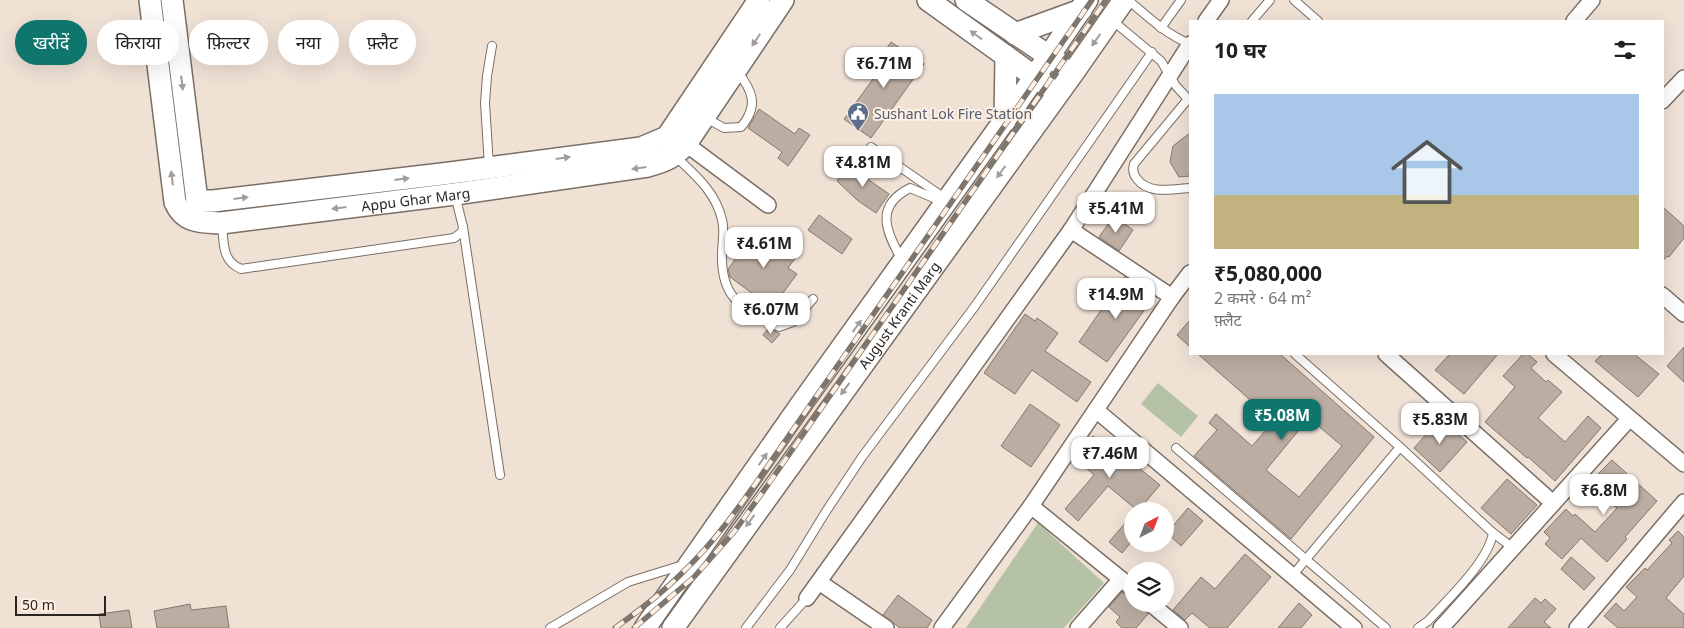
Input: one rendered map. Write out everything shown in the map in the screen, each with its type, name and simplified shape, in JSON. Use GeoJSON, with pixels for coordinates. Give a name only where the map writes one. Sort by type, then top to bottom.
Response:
{"type":"FeatureCollection","features":[{"type":"Feature","properties":{"kind":"street"},"geometry":{"type":"LineString","coordinates":[[150,0],[175,202],[190,208],[172,0]]}},
{"type":"Feature","properties":{"kind":"street"},"geometry":{"type":"LineString","coordinates":[[676,146],[759,0]]}},
{"type":"Feature","properties":{"kind":"street"},"geometry":{"type":"LineString","coordinates":[[676,146],[704,117],[783,0]]}},
{"type":"Feature","properties":{"kind":"street"},"geometry":{"type":"LineString","coordinates":[[928,0],[1058,94]]}},
{"type":"Feature","properties":{"kind":"street"},"geometry":{"type":"LineString","coordinates":[[966,0],[1073,73]]}},
{"type":"Feature","properties":{"kind":"street","name":"August Kranti Marg"},"geometry":{"type":"LineString","coordinates":[[678,626],[1124,0]]}},
{"type":"Feature","properties":{"kind":"street"},"geometry":{"type":"LineString","coordinates":[[1207,20],[1221,0]]}},
{"type":"Feature","properties":{"kind":"street"},"geometry":{"type":"LineString","coordinates":[[1575,20],[1592,0]]}},
{"type":"Feature","properties":{"kind":"street"},"geometry":{"type":"LineString","coordinates":[[1015,34],[1084,5]]}},
{"type":"Feature","properties":{"kind":"street","name":"August Kranti Marg"},"geometry":{"type":"LineString","coordinates":[[645,628],[802,403],[1005,121],[1084,5]]}},
{"type":"Feature","properties":{"kind":"street"},"geometry":{"type":"LineString","coordinates":[[807,598],[1072,230],[1189,46]]}},
{"type":"Feature","properties":{"kind":"street"},"geometry":{"type":"LineString","coordinates":[[1005,121],[1006,56]]}},
{"type":"Feature","properties":{"kind":"street"},"geometry":{"type":"LineString","coordinates":[[1664,100],[1684,78]]}},
{"type":"Feature","properties":{"kind":"street"},"geometry":{"type":"LineString","coordinates":[[676,146],[768,205]]}},
{"type":"Feature","properties":{"kind":"street","name":"Appu Ghar Marg"},"geometry":{"type":"LineString","coordinates":[[676,146],[641,148],[489,168],[453,184],[221,223],[204,222],[190,208],[213,201],[453,184],[648,166],[676,146]]}},
{"type":"Feature","properties":{"kind":"street"},"geometry":{"type":"LineString","coordinates":[[1072,230],[1172,297]]}},
{"type":"Feature","properties":{"kind":"street"},"geometry":{"type":"LineString","coordinates":[[942,628],[1031,506],[1189,274]]}},
{"type":"Feature","properties":{"kind":"street"},"geometry":{"type":"LineString","coordinates":[[1664,298],[1684,314]]}},
{"type":"Feature","properties":{"kind":"street"},"geometry":{"type":"LineString","coordinates":[[1387,355],[1553,503]]}},
{"type":"Feature","properties":{"kind":"street"},"geometry":{"type":"LineString","coordinates":[[1555,355],[1684,464]]}},
{"type":"Feature","properties":{"kind":"street"},"geometry":{"type":"LineString","coordinates":[[1096,410],[1354,628]]}},
{"type":"Feature","properties":{"kind":"street"},"geometry":{"type":"LineString","coordinates":[[1441,628],[1629,419]]}},
{"type":"Feature","properties":{"kind":"street"},"geometry":{"type":"LineString","coordinates":[[1577,628],[1684,502]]}},
{"type":"Feature","properties":{"kind":"street"},"geometry":{"type":"LineString","coordinates":[[1031,506],[1124,582]]}},
{"type":"Feature","properties":{"kind":"street"},"geometry":{"type":"LineString","coordinates":[[818,582],[886,628]]}},
{"type":"Feature","properties":{"kind":"street"},"geometry":{"type":"LineString","coordinates":[[1078,628],[1124,587]]}},
{"type":"Feature","properties":{"kind":"street"},"geometry":{"type":"LineString","coordinates":[[1161,612],[1180,628]]}},
{"type":"Feature","properties":{"kind":"lane"},"geometry":{"type":"LineString","coordinates":[[1128,0],[1161,28],[1175,38],[1189,44]]}},
{"type":"Feature","properties":{"kind":"lane"},"geometry":{"type":"LineString","coordinates":[[1161,28],[1181,0]]}},
{"type":"Feature","properties":{"kind":"lane"},"geometry":{"type":"LineString","coordinates":[[1253,20],[1270,0]]}},
{"type":"Feature","properties":{"kind":"lane"},"geometry":{"type":"LineString","coordinates":[[1294,0],[1317,20]]}},
{"type":"Feature","properties":{"kind":"lane"},"geometry":{"type":"LineString","coordinates":[[1110,19],[1152,52],[1161,61],[1176,86],[1189,98],[1132,167],[1133,171],[1138,180],[1155,190],[1189,188]]}},
{"type":"Feature","properties":{"kind":"lane"},"geometry":{"type":"LineString","coordinates":[[489,168],[485,103],[492,46]]}},
{"type":"Feature","properties":{"kind":"lane"},"geometry":{"type":"LineString","coordinates":[[746,628],[790,570],[862,457],[991,283],[1152,52]]}},
{"type":"Feature","properties":{"kind":"lane"},"geometry":{"type":"LineString","coordinates":[[704,117],[724,128],[741,127],[750,117],[753,102],[749,86],[736,70]]}},
{"type":"Feature","properties":{"kind":"lane"},"geometry":{"type":"LineString","coordinates":[[676,146],[712,196],[723,221],[722,276],[730,295],[753,313],[779,327],[793,322],[813,298]]}},
{"type":"Feature","properties":{"kind":"lane"},"geometry":{"type":"LineString","coordinates":[[871,147],[946,202]]}},
{"type":"Feature","properties":{"kind":"lane"},"geometry":{"type":"LineString","coordinates":[[453,184],[463,227],[500,475]]}},
{"type":"Feature","properties":{"kind":"lane"},"geometry":{"type":"LineString","coordinates":[[904,262],[894,246],[886,226],[886,212],[893,200],[899,193],[910,188],[946,202]]}},
{"type":"Feature","properties":{"kind":"lane"},"geometry":{"type":"LineString","coordinates":[[221,223],[227,258],[232,265],[242,269],[454,238],[462,232],[463,227]]}},
{"type":"Feature","properties":{"kind":"lane"},"geometry":{"type":"LineString","coordinates":[[1296,355],[1512,548]]}},
{"type":"Feature","properties":{"kind":"lane"},"geometry":{"type":"LineString","coordinates":[[1176,448],[1386,628]]}},
{"type":"Feature","properties":{"kind":"lane"},"geometry":{"type":"LineString","coordinates":[[1292,576],[1400,448]]}},
{"type":"Feature","properties":{"kind":"lane"},"geometry":{"type":"LineString","coordinates":[[1418,628],[1428,621],[1482,560],[1492,539],[1492,532]]}},
{"type":"Feature","properties":{"kind":"lane"},"geometry":{"type":"LineString","coordinates":[[550,628],[628,582],[690,563]]}},
{"type":"Feature","properties":{"kind":"lane"},"geometry":{"type":"LineString","coordinates":[[780,628],[807,598]]}},
{"type":"Feature","properties":{"kind":"green space"},"geometry":{"type":"Polygon","coordinates":[[[1158,383],[1198,416],[1181,437],[1141,404],[1158,383]]]}},
{"type":"Feature","properties":{"kind":"green space"},"geometry":{"type":"Polygon","coordinates":[[[1038,523],[1104,583],[1064,628],[966,628],[1038,523]]]}},
{"type":"Feature","properties":{"kind":"building"},"geometry":{"type":"Polygon","coordinates":[[[891,42],[924,64],[871,138],[844,119],[878,72],[873,68],[891,42]]]}},
{"type":"Feature","properties":{"kind":"building"},"geometry":{"type":"Polygon","coordinates":[[[759,109],[795,134],[799,128],[810,135],[788,166],[778,158],[782,152],[748,128],[759,109]]]}},
{"type":"Feature","properties":{"kind":"building"},"geometry":{"type":"Polygon","coordinates":[[[1189,134],[1189,176],[1179,177],[1170,162],[1173,146],[1189,134]]]}},
{"type":"Feature","properties":{"kind":"building"},"geometry":{"type":"Polygon","coordinates":[[[853,161],[869,175],[866,178],[889,194],[876,213],[857,200],[837,181],[853,161]]]}},
{"type":"Feature","properties":{"kind":"building"},"geometry":{"type":"Polygon","coordinates":[[[1664,208],[1684,226],[1684,238],[1664,259],[1664,208]]]}},
{"type":"Feature","properties":{"kind":"building"},"geometry":{"type":"Polygon","coordinates":[[[819,215],[852,239],[842,254],[808,230],[819,215]]]}},
{"type":"Feature","properties":{"kind":"building"},"geometry":{"type":"Polygon","coordinates":[[[1114,216],[1133,230],[1119,251],[1099,237],[1114,216]]]}},
{"type":"Feature","properties":{"kind":"building"},"geometry":{"type":"Polygon","coordinates":[[[758,229],[796,257],[788,268],[797,274],[772,308],[730,277],[728,269],[758,229]]]}},
{"type":"Feature","properties":{"kind":"building"},"geometry":{"type":"Polygon","coordinates":[[[1124,277],[1153,298],[1107,362],[1079,342],[1124,277]]]}},
{"type":"Feature","properties":{"kind":"building"},"geometry":{"type":"Polygon","coordinates":[[[1025,314],[1035,321],[1037,318],[1058,333],[1045,351],[1091,382],[1077,402],[1032,370],[1015,394],[984,373],[1025,314]]]}},
{"type":"Feature","properties":{"kind":"building"},"geometry":{"type":"Polygon","coordinates":[[[1189,321],[1189,346],[1177,335],[1189,321]]]}},
{"type":"Feature","properties":{"kind":"building"},"geometry":{"type":"Polygon","coordinates":[[[769,328],[780,334],[772,343],[763,335],[769,328]]]}},
{"type":"Feature","properties":{"kind":"building"},"geometry":{"type":"Polygon","coordinates":[[[1684,347],[1684,382],[1667,366],[1684,347]]]}},
{"type":"Feature","properties":{"kind":"building"},"geometry":{"type":"Polygon","coordinates":[[[1199,355],[1281,355],[1374,437],[1291,539],[1194,456],[1217,430],[1209,423],[1216,414],[1252,446],[1274,421],[1199,355]],[[1309,418],[1266,470],[1299,497],[1342,446],[1309,418]]]}},
{"type":"Feature","properties":{"kind":"building"},"geometry":{"type":"Polygon","coordinates":[[[1449,355],[1497,355],[1464,394],[1435,370],[1449,355]]]}},
{"type":"Feature","properties":{"kind":"building"},"geometry":{"type":"Polygon","coordinates":[[[1522,355],[1529,355],[1537,362],[1531,368],[1546,382],[1548,380],[1562,392],[1538,418],[1565,442],[1588,416],[1601,428],[1555,481],[1485,422],[1515,387],[1503,376],[1522,355]]]}},
{"type":"Feature","properties":{"kind":"building"},"geometry":{"type":"Polygon","coordinates":[[[1601,355],[1635,355],[1659,374],[1638,397],[1595,361],[1601,355]]]}},
{"type":"Feature","properties":{"kind":"building"},"geometry":{"type":"Polygon","coordinates":[[[1030,404],[1060,425],[1031,467],[1001,446],[1030,404]]]}},
{"type":"Feature","properties":{"kind":"building"},"geometry":{"type":"Polygon","coordinates":[[[1440,419],[1467,442],[1440,472],[1414,448],[1440,419]]]}},
{"type":"Feature","properties":{"kind":"building"},"geometry":{"type":"Polygon","coordinates":[[[1093,436],[1114,453],[1117,450],[1160,485],[1146,502],[1127,502],[1108,486],[1078,521],[1065,509],[1094,475],[1075,458],[1093,436]]]}},
{"type":"Feature","properties":{"kind":"building"},"geometry":{"type":"Polygon","coordinates":[[[1612,460],[1657,501],[1625,537],[1627,539],[1607,562],[1581,538],[1562,559],[1545,544],[1550,538],[1544,532],[1566,509],[1573,516],[1575,514],[1595,532],[1617,508],[1589,483],[1612,460]]]}},
{"type":"Feature","properties":{"kind":"building"},"geometry":{"type":"Polygon","coordinates":[[[1507,479],[1537,505],[1511,534],[1481,508],[1507,479]]]}},
{"type":"Feature","properties":{"kind":"building"},"geometry":{"type":"Polygon","coordinates":[[[1188,508],[1203,521],[1181,546],[1174,540],[1174,525],[1188,508]]]}},
{"type":"Feature","properties":{"kind":"building"},"geometry":{"type":"Polygon","coordinates":[[[1124,524],[1124,551],[1122,553],[1109,542],[1124,524]]]}},
{"type":"Feature","properties":{"kind":"building"},"geometry":{"type":"Polygon","coordinates":[[[1678,531],[1684,537],[1684,576],[1666,598],[1684,614],[1684,628],[1618,628],[1604,616],[1616,603],[1624,611],[1637,597],[1626,587],[1645,568],[1647,570],[1672,543],[1669,540],[1678,531]]]}},
{"type":"Feature","properties":{"kind":"building"},"geometry":{"type":"Polygon","coordinates":[[[1245,554],[1271,577],[1227,628],[1210,628],[1192,613],[1185,620],[1174,611],[1201,577],[1215,589],[1245,554]]]}},
{"type":"Feature","properties":{"kind":"building"},"geometry":{"type":"Polygon","coordinates":[[[1571,557],[1595,578],[1584,590],[1561,569],[1571,557]]]}},
{"type":"Feature","properties":{"kind":"building"},"geometry":{"type":"Polygon","coordinates":[[[1122,592],[1124,594],[1124,612],[1146,612],[1148,614],[1136,628],[1122,628],[1116,622],[1120,617],[1109,607],[1122,592]]]}},
{"type":"Feature","properties":{"kind":"building"},"geometry":{"type":"Polygon","coordinates":[[[898,595],[932,620],[927,628],[900,628],[883,615],[898,595]]]}},
{"type":"Feature","properties":{"kind":"building"},"geometry":{"type":"Polygon","coordinates":[[[1535,598],[1541,603],[1545,599],[1556,609],[1544,622],[1551,628],[1508,628],[1535,598]]]}},
{"type":"Feature","properties":{"kind":"building"},"geometry":{"type":"Polygon","coordinates":[[[1299,603],[1312,615],[1301,628],[1278,628],[1299,603]]]}},
{"type":"Feature","properties":{"kind":"building"},"geometry":{"type":"Polygon","coordinates":[[[190,604],[191,610],[226,606],[229,628],[157,628],[154,611],[190,604]]]}},
{"type":"Feature","properties":{"kind":"building"},"geometry":{"type":"Polygon","coordinates":[[[129,610],[132,628],[101,628],[99,614],[129,610]]]}},
{"type":"Feature","properties":{"kind":"railway"},"geometry":{"type":"LineString","coordinates":[[615,628],[652,600],[678,577],[706,548],[733,515],[1092,0]]}},
{"type":"Feature","properties":{"kind":"railway"},"geometry":{"type":"LineString","coordinates":[[634,628],[694,577],[734,532],[1106,0]]}},
{"type":"Feature","properties":{"kind":"place","name":"Sushant Lok Fire Station"},"geometry":{"type":"Point","coordinates":[858,132]}}]}
